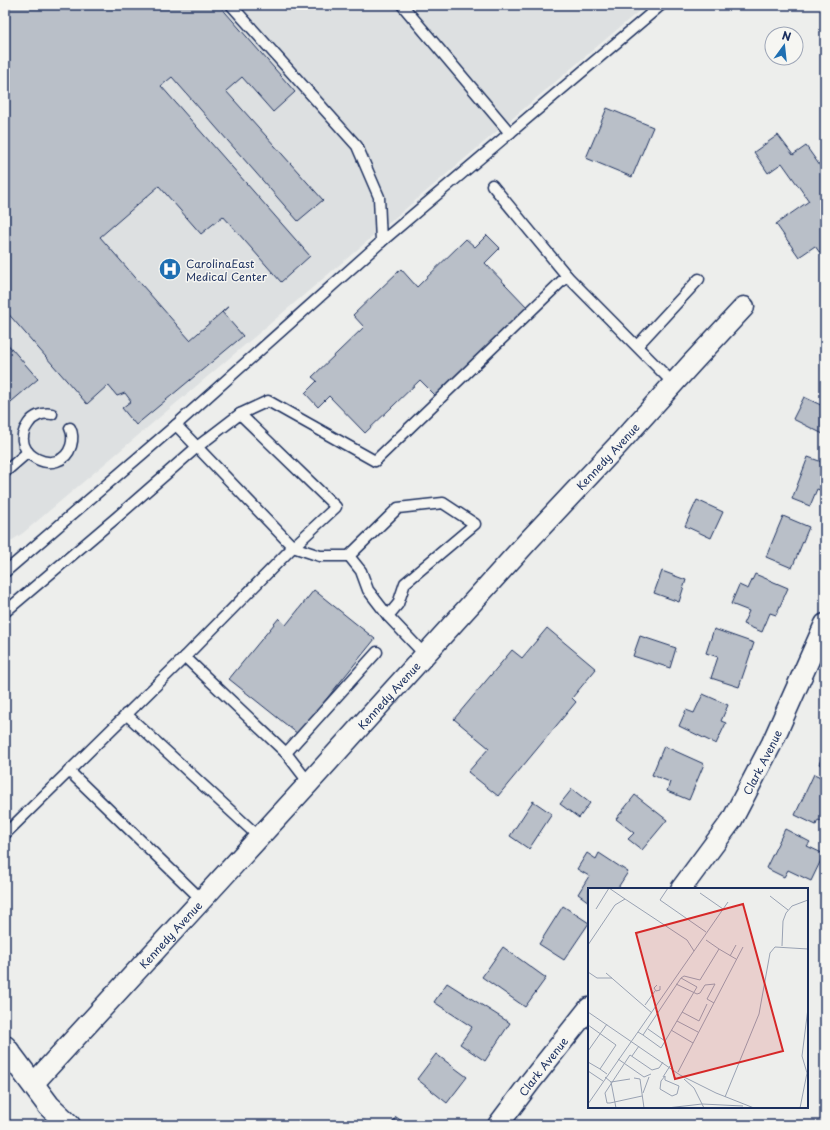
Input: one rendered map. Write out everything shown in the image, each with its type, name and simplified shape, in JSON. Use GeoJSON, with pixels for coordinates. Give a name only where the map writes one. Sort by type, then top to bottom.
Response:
{"type":"FeatureCollection","features":[{"type":"Feature","properties":{"kind":"main road"},"geometry":{"type":"LineString","coordinates":[[5,1046],[49,1106],[60,1125]]}},
{"type":"Feature","properties":{"kind":"main road"},"geometry":{"type":"LineString","coordinates":[[49,1106],[69,1125]]}},
{"type":"Feature","properties":{"kind":"street","name":"Kennedy Avenue"},"geometry":{"type":"LineString","coordinates":[[33,1084],[529,540],[744,307]]}},
{"type":"Feature","properties":{"kind":"street","name":"Clark Avenue"},"geometry":{"type":"LineString","coordinates":[[681,888],[732,820],[772,743],[825,624]]}},
{"type":"Feature","properties":{"kind":"street","name":"Clark Avenue"},"geometry":{"type":"LineString","coordinates":[[498,1125],[588,1009]]}},
{"type":"Feature","properties":{"kind":"lane"},"geometry":{"type":"LineString","coordinates":[[231,5],[357,146],[379,196],[381,242]]}},
{"type":"Feature","properties":{"kind":"lane"},"geometry":{"type":"LineString","coordinates":[[402,5],[510,133]]}},
{"type":"Feature","properties":{"kind":"lane"},"geometry":{"type":"LineString","coordinates":[[5,572],[176,425],[381,242],[661,5]]}},
{"type":"Feature","properties":{"kind":"lane"},"geometry":{"type":"LineString","coordinates":[[492,185],[568,276],[673,383]]}},
{"type":"Feature","properties":{"kind":"lane"},"geometry":{"type":"LineString","coordinates":[[5,612],[197,447],[240,414],[268,401],[375,461],[568,276]]}},
{"type":"Feature","properties":{"kind":"lane"},"geometry":{"type":"LineString","coordinates":[[637,346],[699,279]]}},
{"type":"Feature","properties":{"kind":"lane"},"geometry":{"type":"LineString","coordinates":[[52,414],[41,414],[34,417],[24,429],[24,445],[34,458],[41,461],[50,462],[65,456],[70,449],[72,441],[72,432],[70,428]]}},
{"type":"Feature","properties":{"kind":"lane"},"geometry":{"type":"LineString","coordinates":[[5,832],[69,771],[293,547],[336,507],[240,414]]}},
{"type":"Feature","properties":{"kind":"lane"},"geometry":{"type":"LineString","coordinates":[[176,425],[293,547],[320,556],[349,556],[398,508],[443,503],[475,524],[405,583],[398,604],[388,616]]}},
{"type":"Feature","properties":{"kind":"lane"},"geometry":{"type":"LineString","coordinates":[[5,472],[28,452]]}},
{"type":"Feature","properties":{"kind":"lane"},"geometry":{"type":"LineString","coordinates":[[349,556],[360,571],[368,590],[388,616],[425,655]]}},
{"type":"Feature","properties":{"kind":"lane"},"geometry":{"type":"LineString","coordinates":[[286,753],[377,652]]}},
{"type":"Feature","properties":{"kind":"lane"},"geometry":{"type":"LineString","coordinates":[[184,657],[286,753],[309,783]]}},
{"type":"Feature","properties":{"kind":"lane"},"geometry":{"type":"LineString","coordinates":[[126,714],[259,837]]}},
{"type":"Feature","properties":{"kind":"lane"},"geometry":{"type":"LineString","coordinates":[[69,771],[202,900]]}},
{"type":"Feature","properties":{"kind":"shaded area","name":"CarolinaEast Medical Center"},"geometry":{"type":"Polygon","coordinates":[[[5,5],[646,5],[23,533],[5,545],[5,5]]]}},
{"type":"Feature","properties":{"kind":"building"},"geometry":{"type":"Polygon","coordinates":[[[5,5],[219,5],[295,92],[273,112],[242,77],[226,91],[323,200],[298,221],[172,77],[161,86],[310,256],[281,282],[223,216],[201,234],[159,186],[100,237],[190,340],[222,312],[243,336],[136,425],[122,408],[131,401],[125,393],[117,396],[108,385],[87,404],[5,310],[5,5]]]}},
{"type":"Feature","properties":{"kind":"building"},"geometry":{"type":"Polygon","coordinates":[[[607,108],[653,127],[632,177],[586,158],[607,108]]]}},
{"type":"Feature","properties":{"kind":"building"},"geometry":{"type":"Polygon","coordinates":[[[778,135],[793,155],[806,146],[825,173],[825,260],[815,246],[799,257],[776,224],[809,201],[782,163],[768,173],[754,152],[778,135]]]}},
{"type":"Feature","properties":{"kind":"building"},"geometry":{"type":"Polygon","coordinates":[[[487,235],[500,248],[485,263],[528,308],[437,397],[420,380],[365,433],[329,396],[318,407],[305,393],[317,381],[312,377],[364,327],[353,315],[401,269],[417,287],[466,239],[475,247],[487,235]]]}},
{"type":"Feature","properties":{"kind":"building"},"geometry":{"type":"Polygon","coordinates":[[[5,341],[38,379],[5,407],[5,341]]]}},
{"type":"Feature","properties":{"kind":"building"},"geometry":{"type":"Polygon","coordinates":[[[804,397],[825,407],[825,435],[793,419],[804,397]]]}},
{"type":"Feature","properties":{"kind":"building"},"geometry":{"type":"Polygon","coordinates":[[[808,457],[825,463],[825,492],[817,489],[810,506],[792,499],[808,457]]]}},
{"type":"Feature","properties":{"kind":"building"},"geometry":{"type":"Polygon","coordinates":[[[697,500],[723,512],[711,538],[685,526],[697,500]]]}},
{"type":"Feature","properties":{"kind":"building"},"geometry":{"type":"Polygon","coordinates":[[[783,516],[809,527],[792,568],[766,557],[783,516]]]}},
{"type":"Feature","properties":{"kind":"building"},"geometry":{"type":"Polygon","coordinates":[[[662,571],[686,580],[679,602],[654,593],[662,571]]]}},
{"type":"Feature","properties":{"kind":"building"},"geometry":{"type":"Polygon","coordinates":[[[755,574],[788,588],[776,615],[770,613],[762,632],[743,624],[749,611],[731,604],[739,585],[748,589],[755,574]]]}},
{"type":"Feature","properties":{"kind":"building"},"geometry":{"type":"Polygon","coordinates":[[[314,590],[375,639],[298,734],[229,679],[279,618],[286,625],[314,590]]]}},
{"type":"Feature","properties":{"kind":"building"},"geometry":{"type":"Polygon","coordinates":[[[547,628],[596,669],[572,698],[576,702],[498,796],[468,772],[489,748],[454,719],[512,650],[522,658],[547,628]]]}},
{"type":"Feature","properties":{"kind":"building"},"geometry":{"type":"Polygon","coordinates":[[[714,629],[754,643],[739,687],[711,678],[718,657],[706,653],[714,629]]]}},
{"type":"Feature","properties":{"kind":"building"},"geometry":{"type":"Polygon","coordinates":[[[640,636],[676,648],[670,668],[633,656],[640,636]]]}},
{"type":"Feature","properties":{"kind":"building"},"geometry":{"type":"Polygon","coordinates":[[[703,694],[728,705],[721,721],[726,723],[716,744],[679,726],[686,710],[694,713],[703,694]]]}},
{"type":"Feature","properties":{"kind":"building"},"geometry":{"type":"Polygon","coordinates":[[[664,746],[704,764],[689,800],[667,791],[670,782],[652,775],[664,746]]]}},
{"type":"Feature","properties":{"kind":"building"},"geometry":{"type":"Polygon","coordinates":[[[825,751],[825,767],[819,764],[825,751]]]}},
{"type":"Feature","properties":{"kind":"building"},"geometry":{"type":"Polygon","coordinates":[[[814,774],[825,779],[825,823],[818,820],[816,825],[795,815],[814,774]]]}},
{"type":"Feature","properties":{"kind":"building"},"geometry":{"type":"Polygon","coordinates":[[[572,789],[590,803],[579,818],[560,804],[572,789]]]}},
{"type":"Feature","properties":{"kind":"building"},"geometry":{"type":"Polygon","coordinates":[[[635,795],[667,820],[642,850],[628,839],[634,833],[616,819],[635,795]]]}},
{"type":"Feature","properties":{"kind":"building"},"geometry":{"type":"Polygon","coordinates":[[[533,801],[552,814],[529,849],[510,836],[533,801]]]}},
{"type":"Feature","properties":{"kind":"building"},"geometry":{"type":"Polygon","coordinates":[[[785,829],[810,842],[807,846],[824,854],[811,881],[788,870],[784,877],[766,868],[785,829]]]}},
{"type":"Feature","properties":{"kind":"building"},"geometry":{"type":"Polygon","coordinates":[[[587,853],[596,859],[599,853],[628,872],[618,888],[588,888],[588,901],[578,894],[589,876],[577,869],[587,853]]]}},
{"type":"Feature","properties":{"kind":"building"},"geometry":{"type":"Polygon","coordinates":[[[563,906],[588,922],[564,960],[539,944],[563,906]]]}},
{"type":"Feature","properties":{"kind":"building"},"geometry":{"type":"Polygon","coordinates":[[[503,947],[546,978],[525,1007],[482,977],[503,947]]]}},
{"type":"Feature","properties":{"kind":"building"},"geometry":{"type":"Polygon","coordinates":[[[447,983],[510,1023],[485,1061],[460,1044],[472,1027],[434,1002],[447,983]]]}},
{"type":"Feature","properties":{"kind":"building"},"geometry":{"type":"Polygon","coordinates":[[[436,1054],[467,1077],[447,1103],[417,1079],[436,1054]]]}},
{"type":"Feature","properties":{"kind":"building"},"geometry":{"type":"Polygon","coordinates":[[[396,1117],[408,1125],[391,1125],[396,1117]]]}},
{"type":"Feature","properties":{"kind":"place","name":"CarolinaEast Medical Center"},"geometry":{"type":"Point","coordinates":[170,269]}}]}
